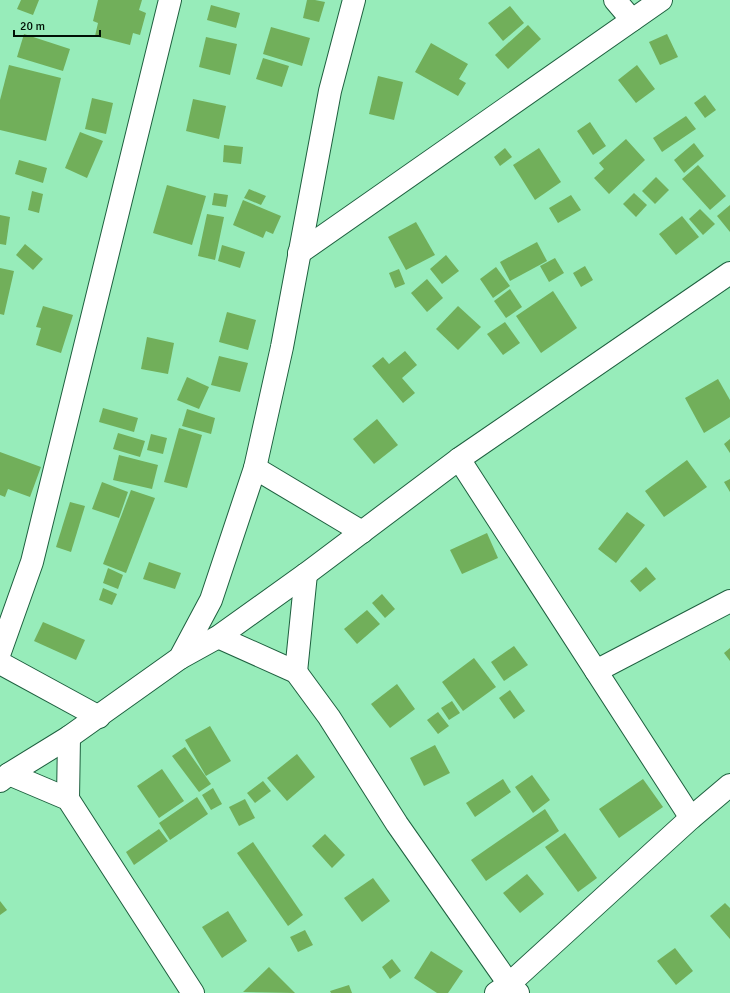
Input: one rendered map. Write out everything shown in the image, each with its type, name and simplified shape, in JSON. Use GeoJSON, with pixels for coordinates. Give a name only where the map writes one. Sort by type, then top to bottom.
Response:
{"type":"FeatureCollection","features":[{"type":"Feature","properties":{"kind":"street"},"geometry":{"type":"LineString","coordinates":[[0,652],[32,562],[170,0]]}},
{"type":"Feature","properties":{"kind":"street"},"geometry":{"type":"LineString","coordinates":[[180,658],[211,600],[255,468],[282,347],[330,91],[354,0]]}},
{"type":"Feature","properties":{"kind":"street"},"geometry":{"type":"LineString","coordinates":[[615,0],[632,20]]}},
{"type":"Feature","properties":{"kind":"street"},"geometry":{"type":"LineString","coordinates":[[299,253],[661,0]]}},
{"type":"Feature","properties":{"kind":"street"},"geometry":{"type":"LineString","coordinates":[[4,777],[69,738],[180,658],[218,637],[306,574],[459,459],[730,273]]}},
{"type":"Feature","properties":{"kind":"street"},"geometry":{"type":"LineString","coordinates":[[459,459],[691,818]]}},
{"type":"Feature","properties":{"kind":"street"},"geometry":{"type":"LineString","coordinates":[[255,468],[362,532]]}},
{"type":"Feature","properties":{"kind":"street"},"geometry":{"type":"LineString","coordinates":[[296,672],[306,574]]}},
{"type":"Feature","properties":{"kind":"street"},"geometry":{"type":"LineString","coordinates":[[596,670],[730,601]]}},
{"type":"Feature","properties":{"kind":"street"},"geometry":{"type":"LineString","coordinates":[[218,637],[296,672],[329,717],[397,824],[508,990],[691,818],[730,785]]}},
{"type":"Feature","properties":{"kind":"street"},"geometry":{"type":"LineString","coordinates":[[0,663],[99,717]]}},
{"type":"Feature","properties":{"kind":"street"},"geometry":{"type":"LineString","coordinates":[[69,738],[68,799],[192,993]]}},
{"type":"Feature","properties":{"kind":"street"},"geometry":{"type":"LineString","coordinates":[[4,777],[68,799]]}},
{"type":"Feature","properties":{"kind":"building"},"geometry":{"type":"Polygon","coordinates":[[[21,0],[39,0],[33,15],[17,9],[21,0]]]}},
{"type":"Feature","properties":{"kind":"building"},"geometry":{"type":"Polygon","coordinates":[[[98,0],[142,0],[139,10],[146,13],[140,35],[133,33],[130,45],[95,36],[98,23],[93,21],[98,0]]]}},
{"type":"Feature","properties":{"kind":"building"},"geometry":{"type":"Polygon","coordinates":[[[307,0],[325,2],[319,22],[303,18],[307,0]]]}},
{"type":"Feature","properties":{"kind":"building"},"geometry":{"type":"Polygon","coordinates":[[[211,5],[240,13],[236,28],[207,20],[211,5]]]}},
{"type":"Feature","properties":{"kind":"building"},"geometry":{"type":"Polygon","coordinates":[[[510,6],[524,23],[503,41],[488,23],[510,6]]]}},
{"type":"Feature","properties":{"kind":"building"},"geometry":{"type":"Polygon","coordinates":[[[528,25],[541,39],[508,69],[495,55],[528,25]]]}},
{"type":"Feature","properties":{"kind":"building"},"geometry":{"type":"Polygon","coordinates":[[[271,27],[310,38],[302,66],[263,54],[271,27]]]}},
{"type":"Feature","properties":{"kind":"building"},"geometry":{"type":"Polygon","coordinates":[[[24,34],[70,49],[63,71],[17,57],[24,34]]]}},
{"type":"Feature","properties":{"kind":"building"},"geometry":{"type":"Polygon","coordinates":[[[667,34],[678,57],[660,65],[649,42],[667,34]]]}},
{"type":"Feature","properties":{"kind":"building"},"geometry":{"type":"Polygon","coordinates":[[[206,37],[237,44],[230,75],[199,67],[206,37]]]}},
{"type":"Feature","properties":{"kind":"building"},"geometry":{"type":"Polygon","coordinates":[[[431,43],[468,64],[459,79],[466,83],[458,96],[415,72],[431,43]]]}},
{"type":"Feature","properties":{"kind":"building"},"geometry":{"type":"Polygon","coordinates":[[[263,58],[289,66],[282,87],[256,79],[263,58]]]}},
{"type":"Feature","properties":{"kind":"building"},"geometry":{"type":"Polygon","coordinates":[[[9,65],[61,78],[46,141],[0,130],[0,100],[9,65]]]}},
{"type":"Feature","properties":{"kind":"building"},"geometry":{"type":"Polygon","coordinates":[[[637,65],[655,89],[636,103],[618,80],[637,65]]]}},
{"type":"Feature","properties":{"kind":"building"},"geometry":{"type":"Polygon","coordinates":[[[378,76],[403,82],[394,120],[369,114],[378,76]]]}},
{"type":"Feature","properties":{"kind":"building"},"geometry":{"type":"Polygon","coordinates":[[[705,95],[716,110],[705,118],[694,103],[705,95]]]}},
{"type":"Feature","properties":{"kind":"building"},"geometry":{"type":"Polygon","coordinates":[[[92,98],[113,103],[106,134],[85,129],[92,98]]]}},
{"type":"Feature","properties":{"kind":"building"},"geometry":{"type":"Polygon","coordinates":[[[193,99],[226,106],[219,139],[186,131],[193,99]]]}},
{"type":"Feature","properties":{"kind":"building"},"geometry":{"type":"Polygon","coordinates":[[[686,116],[696,129],[662,152],[653,138],[686,116]]]}},
{"type":"Feature","properties":{"kind":"building"},"geometry":{"type":"Polygon","coordinates":[[[590,122],[606,146],[593,155],[577,131],[590,122]]]}},
{"type":"Feature","properties":{"kind":"building"},"geometry":{"type":"Polygon","coordinates":[[[80,132],[103,141],[87,178],[65,168],[80,132]]]}},
{"type":"Feature","properties":{"kind":"building"},"geometry":{"type":"Polygon","coordinates":[[[626,139],[645,160],[609,194],[594,178],[604,169],[599,163],[626,139]]]}},
{"type":"Feature","properties":{"kind":"building"},"geometry":{"type":"Polygon","coordinates":[[[694,143],[704,156],[684,173],[674,160],[694,143]]]}},
{"type":"Feature","properties":{"kind":"building"},"geometry":{"type":"Polygon","coordinates":[[[224,145],[243,147],[241,164],[223,162],[224,145]]]}},
{"type":"Feature","properties":{"kind":"building"},"geometry":{"type":"Polygon","coordinates":[[[505,148],[512,157],[500,166],[494,157],[505,148]]]}},
{"type":"Feature","properties":{"kind":"building"},"geometry":{"type":"Polygon","coordinates":[[[539,148],[561,182],[535,200],[513,165],[539,148]]]}},
{"type":"Feature","properties":{"kind":"building"},"geometry":{"type":"Polygon","coordinates":[[[19,160],[47,168],[43,183],[15,174],[19,160]]]}},
{"type":"Feature","properties":{"kind":"building"},"geometry":{"type":"Polygon","coordinates":[[[698,165],[726,196],[710,210],[682,179],[698,165]]]}},
{"type":"Feature","properties":{"kind":"building"},"geometry":{"type":"Polygon","coordinates":[[[656,177],[669,190],[655,204],[642,191],[656,177]]]}},
{"type":"Feature","properties":{"kind":"building"},"geometry":{"type":"Polygon","coordinates":[[[167,185],[206,196],[192,245],[153,233],[167,185]]]}},
{"type":"Feature","properties":{"kind":"building"},"geometry":{"type":"Polygon","coordinates":[[[249,189],[266,196],[261,205],[244,198],[249,189]]]}},
{"type":"Feature","properties":{"kind":"building"},"geometry":{"type":"Polygon","coordinates":[[[32,191],[43,194],[39,213],[28,210],[32,191]]]}},
{"type":"Feature","properties":{"kind":"building"},"geometry":{"type":"Polygon","coordinates":[[[214,193],[228,195],[226,207],[212,205],[214,193]]]}},
{"type":"Feature","properties":{"kind":"building"},"geometry":{"type":"Polygon","coordinates":[[[634,193],[647,205],[636,217],[623,204],[634,193]]]}},
{"type":"Feature","properties":{"kind":"building"},"geometry":{"type":"Polygon","coordinates":[[[571,195],[581,210],[558,223],[549,208],[571,195]]]}},
{"type":"Feature","properties":{"kind":"building"},"geometry":{"type":"Polygon","coordinates":[[[243,200],[281,216],[273,234],[266,231],[263,238],[233,225],[243,200]]]}},
{"type":"Feature","properties":{"kind":"building"},"geometry":{"type":"Polygon","coordinates":[[[730,205],[730,232],[717,216],[730,205]]]}},
{"type":"Feature","properties":{"kind":"building"},"geometry":{"type":"Polygon","coordinates":[[[700,209],[715,224],[703,235],[689,219],[700,209]]]}},
{"type":"Feature","properties":{"kind":"building"},"geometry":{"type":"Polygon","coordinates":[[[207,214],[224,217],[215,260],[198,256],[207,214]]]}},
{"type":"Feature","properties":{"kind":"building"},"geometry":{"type":"Polygon","coordinates":[[[0,215],[10,217],[6,245],[0,244],[0,215]]]}},
{"type":"Feature","properties":{"kind":"building"},"geometry":{"type":"Polygon","coordinates":[[[682,216],[699,237],[676,255],[659,234],[682,216]]]}},
{"type":"Feature","properties":{"kind":"building"},"geometry":{"type":"Polygon","coordinates":[[[416,222],[435,255],[406,270],[388,237],[416,222]]]}},
{"type":"Feature","properties":{"kind":"building"},"geometry":{"type":"Polygon","coordinates":[[[537,242],[547,261],[510,281],[500,262],[537,242]]]}},
{"type":"Feature","properties":{"kind":"building"},"geometry":{"type":"Polygon","coordinates":[[[25,244],[43,259],[33,270],[16,255],[25,244]]]}},
{"type":"Feature","properties":{"kind":"building"},"geometry":{"type":"Polygon","coordinates":[[[222,245],[245,252],[240,268],[218,261],[222,245]]]}},
{"type":"Feature","properties":{"kind":"building"},"geometry":{"type":"Polygon","coordinates":[[[446,255],[459,271],[442,284],[430,269],[446,255]]]}},
{"type":"Feature","properties":{"kind":"building"},"geometry":{"type":"Polygon","coordinates":[[[555,258],[564,273],[549,282],[540,266],[555,258]]]}},
{"type":"Feature","properties":{"kind":"building"},"geometry":{"type":"Polygon","coordinates":[[[585,266],[593,280],[581,287],[573,273],[585,266]]]}},
{"type":"Feature","properties":{"kind":"building"},"geometry":{"type":"Polygon","coordinates":[[[496,267],[510,286],[493,298],[480,279],[496,267]]]}},
{"type":"Feature","properties":{"kind":"building"},"geometry":{"type":"Polygon","coordinates":[[[0,268],[14,271],[4,315],[0,314],[0,268]]]}},
{"type":"Feature","properties":{"kind":"building"},"geometry":{"type":"Polygon","coordinates":[[[399,269],[405,284],[395,288],[389,273],[399,269]]]}},
{"type":"Feature","properties":{"kind":"building"},"geometry":{"type":"Polygon","coordinates":[[[427,279],[443,298],[427,312],[411,293],[427,279]]]}},
{"type":"Feature","properties":{"kind":"building"},"geometry":{"type":"Polygon","coordinates":[[[510,289],[522,307],[506,318],[494,301],[510,289]]]}},
{"type":"Feature","properties":{"kind":"building"},"geometry":{"type":"Polygon","coordinates":[[[553,291],[577,328],[541,353],[516,316],[553,291]]]}},
{"type":"Feature","properties":{"kind":"building"},"geometry":{"type":"Polygon","coordinates":[[[43,306],[73,315],[61,353],[36,345],[41,328],[36,327],[43,306]]]}},
{"type":"Feature","properties":{"kind":"building"},"geometry":{"type":"Polygon","coordinates":[[[458,306],[481,327],[458,350],[436,329],[458,306]]]}},
{"type":"Feature","properties":{"kind":"building"},"geometry":{"type":"Polygon","coordinates":[[[227,312],[256,320],[248,350],[219,342],[227,312]]]}},
{"type":"Feature","properties":{"kind":"building"},"geometry":{"type":"Polygon","coordinates":[[[505,322],[520,343],[503,355],[487,334],[505,322]]]}},
{"type":"Feature","properties":{"kind":"building"},"geometry":{"type":"Polygon","coordinates":[[[147,337],[174,343],[168,374],[141,369],[147,337]]]}},
{"type":"Feature","properties":{"kind":"building"},"geometry":{"type":"Polygon","coordinates":[[[405,351],[417,365],[402,378],[415,393],[403,403],[372,366],[383,357],[389,364],[405,351]]]}},
{"type":"Feature","properties":{"kind":"building"},"geometry":{"type":"Polygon","coordinates":[[[219,356],[248,363],[240,392],[211,385],[219,356]]]}},
{"type":"Feature","properties":{"kind":"building"},"geometry":{"type":"Polygon","coordinates":[[[187,377],[209,387],[199,409],[177,400],[187,377]]]}},
{"type":"Feature","properties":{"kind":"building"},"geometry":{"type":"Polygon","coordinates":[[[718,379],[730,400],[730,417],[704,433],[685,398],[718,379]]]}},
{"type":"Feature","properties":{"kind":"building"},"geometry":{"type":"Polygon","coordinates":[[[103,408],[138,418],[134,432],[99,422],[103,408]]]}},
{"type":"Feature","properties":{"kind":"building"},"geometry":{"type":"Polygon","coordinates":[[[187,409],[215,418],[211,434],[182,426],[187,409]]]}},
{"type":"Feature","properties":{"kind":"building"},"geometry":{"type":"Polygon","coordinates":[[[377,419],[398,445],[374,464],[353,439],[377,419]]]}},
{"type":"Feature","properties":{"kind":"building"},"geometry":{"type":"Polygon","coordinates":[[[179,428],[202,435],[187,488],[164,482],[179,428]]]}},
{"type":"Feature","properties":{"kind":"building"},"geometry":{"type":"Polygon","coordinates":[[[118,433],[145,441],[140,457],[113,449],[118,433]]]}},
{"type":"Feature","properties":{"kind":"building"},"geometry":{"type":"Polygon","coordinates":[[[151,434],[167,438],[163,454],[147,450],[151,434]]]}},
{"type":"Feature","properties":{"kind":"building"},"geometry":{"type":"Polygon","coordinates":[[[730,439],[730,453],[724,444],[730,439]]]}},
{"type":"Feature","properties":{"kind":"building"},"geometry":{"type":"Polygon","coordinates":[[[0,452],[41,467],[30,497],[8,489],[5,497],[0,495],[0,452]]]}},
{"type":"Feature","properties":{"kind":"building"},"geometry":{"type":"Polygon","coordinates":[[[119,455],[158,465],[152,489],[113,480],[119,455]]]}},
{"type":"Feature","properties":{"kind":"building"},"geometry":{"type":"Polygon","coordinates":[[[687,460],[707,487],[664,517],[645,491],[687,460]]]}},
{"type":"Feature","properties":{"kind":"building"},"geometry":{"type":"Polygon","coordinates":[[[730,479],[730,492],[724,482],[730,479]]]}},
{"type":"Feature","properties":{"kind":"building"},"geometry":{"type":"Polygon","coordinates":[[[102,482],[128,492],[119,518],[92,509],[102,482]]]}},
{"type":"Feature","properties":{"kind":"building"},"geometry":{"type":"Polygon","coordinates":[[[131,490],[155,498],[126,573],[103,564],[131,490]]]}},
{"type":"Feature","properties":{"kind":"building"},"geometry":{"type":"Polygon","coordinates":[[[70,502],[85,506],[71,552],[56,547],[70,502]]]}},
{"type":"Feature","properties":{"kind":"building"},"geometry":{"type":"Polygon","coordinates":[[[627,512],[645,525],[616,563],[598,549],[627,512]]]}},
{"type":"Feature","properties":{"kind":"building"},"geometry":{"type":"Polygon","coordinates":[[[487,533],[498,558],[462,574],[450,550],[487,533]]]}},
{"type":"Feature","properties":{"kind":"building"},"geometry":{"type":"Polygon","coordinates":[[[149,562],[181,573],[175,589],[143,579],[149,562]]]}},
{"type":"Feature","properties":{"kind":"building"},"geometry":{"type":"Polygon","coordinates":[[[646,567],[656,579],[640,592],[630,581],[646,567]]]}},
{"type":"Feature","properties":{"kind":"building"},"geometry":{"type":"Polygon","coordinates":[[[108,568],[123,575],[118,589],[103,583],[108,568]]]}},
{"type":"Feature","properties":{"kind":"building"},"geometry":{"type":"Polygon","coordinates":[[[103,588],[117,594],[112,605],[99,600],[103,588]]]}},
{"type":"Feature","properties":{"kind":"building"},"geometry":{"type":"Polygon","coordinates":[[[382,594],[395,609],[385,618],[372,603],[382,594]]]}},
{"type":"Feature","properties":{"kind":"building"},"geometry":{"type":"Polygon","coordinates":[[[367,610],[380,624],[357,644],[344,629],[367,610]]]}},
{"type":"Feature","properties":{"kind":"building"},"geometry":{"type":"Polygon","coordinates":[[[43,622],[85,640],[76,660],[34,641],[43,622]]]}},
{"type":"Feature","properties":{"kind":"building"},"geometry":{"type":"Polygon","coordinates":[[[514,646],[528,665],[504,681],[491,662],[514,646]]]}},
{"type":"Feature","properties":{"kind":"building"},"geometry":{"type":"Polygon","coordinates":[[[730,648],[730,661],[724,653],[730,648]]]}},
{"type":"Feature","properties":{"kind":"building"},"geometry":{"type":"Polygon","coordinates":[[[474,658],[496,687],[463,711],[442,682],[474,658]]]}},
{"type":"Feature","properties":{"kind":"building"},"geometry":{"type":"Polygon","coordinates":[[[397,684],[415,709],[390,728],[371,704],[397,684]]]}},
{"type":"Feature","properties":{"kind":"building"},"geometry":{"type":"Polygon","coordinates":[[[510,690],[525,711],[514,719],[499,698],[510,690]]]}},
{"type":"Feature","properties":{"kind":"building"},"geometry":{"type":"Polygon","coordinates":[[[452,701],[460,713],[449,720],[441,708],[452,701]]]}},
{"type":"Feature","properties":{"kind":"building"},"geometry":{"type":"Polygon","coordinates":[[[438,712],[449,726],[438,734],[427,720],[438,712]]]}},
{"type":"Feature","properties":{"kind":"building"},"geometry":{"type":"Polygon","coordinates":[[[210,726],[231,761],[206,776],[185,740],[210,726]]]}},
{"type":"Feature","properties":{"kind":"building"},"geometry":{"type":"Polygon","coordinates":[[[435,745],[450,773],[424,786],[410,758],[435,745]]]}},
{"type":"Feature","properties":{"kind":"building"},"geometry":{"type":"Polygon","coordinates":[[[185,747],[211,784],[199,792],[172,756],[185,747]]]}},
{"type":"Feature","properties":{"kind":"building"},"geometry":{"type":"Polygon","coordinates":[[[297,754],[315,777],[287,801],[267,778],[297,754]]]}},
{"type":"Feature","properties":{"kind":"building"},"geometry":{"type":"Polygon","coordinates":[[[162,769],[184,801],[159,818],[137,786],[162,769]]]}},
{"type":"Feature","properties":{"kind":"building"},"geometry":{"type":"Polygon","coordinates":[[[532,775],[550,800],[533,813],[515,787],[532,775]]]}},
{"type":"Feature","properties":{"kind":"building"},"geometry":{"type":"Polygon","coordinates":[[[503,779],[511,792],[475,817],[466,803],[503,779]]]}},
{"type":"Feature","properties":{"kind":"building"},"geometry":{"type":"Polygon","coordinates":[[[643,779],[663,807],[619,838],[599,809],[643,779]]]}},
{"type":"Feature","properties":{"kind":"building"},"geometry":{"type":"Polygon","coordinates":[[[263,781],[271,791],[255,803],[247,793],[263,781]]]}},
{"type":"Feature","properties":{"kind":"building"},"geometry":{"type":"Polygon","coordinates":[[[213,788],[222,804],[211,810],[202,795],[213,788]]]}},
{"type":"Feature","properties":{"kind":"building"},"geometry":{"type":"Polygon","coordinates":[[[197,797],[208,814],[170,840],[159,823],[197,797]]]}},
{"type":"Feature","properties":{"kind":"building"},"geometry":{"type":"Polygon","coordinates":[[[245,799],[255,818],[239,826],[229,807],[245,799]]]}},
{"type":"Feature","properties":{"kind":"building"},"geometry":{"type":"Polygon","coordinates":[[[545,809],[559,831],[486,881],[471,860],[545,809]]]}},
{"type":"Feature","properties":{"kind":"building"},"geometry":{"type":"Polygon","coordinates":[[[159,829],[168,841],[134,865],[126,852],[159,829]]]}},
{"type":"Feature","properties":{"kind":"building"},"geometry":{"type":"Polygon","coordinates":[[[565,833],[597,878],[578,892],[545,847],[565,833]]]}},
{"type":"Feature","properties":{"kind":"building"},"geometry":{"type":"Polygon","coordinates":[[[325,834],[345,855],[332,868],[312,846],[325,834]]]}},
{"type":"Feature","properties":{"kind":"building"},"geometry":{"type":"Polygon","coordinates":[[[253,842],[303,915],[288,926],[237,853],[253,842]]]}},
{"type":"Feature","properties":{"kind":"building"},"geometry":{"type":"Polygon","coordinates":[[[527,874],[544,894],[520,913],[503,893],[527,874]]]}},
{"type":"Feature","properties":{"kind":"building"},"geometry":{"type":"Polygon","coordinates":[[[373,878],[390,901],[362,922],[344,898],[373,878]]]}},
{"type":"Feature","properties":{"kind":"building"},"geometry":{"type":"Polygon","coordinates":[[[0,901],[7,910],[0,915],[0,901]]]}},
{"type":"Feature","properties":{"kind":"building"},"geometry":{"type":"Polygon","coordinates":[[[725,903],[730,908],[730,939],[710,916],[725,903]]]}},
{"type":"Feature","properties":{"kind":"building"},"geometry":{"type":"Polygon","coordinates":[[[228,911],[247,941],[222,958],[202,927],[228,911]]]}},
{"type":"Feature","properties":{"kind":"building"},"geometry":{"type":"Polygon","coordinates":[[[305,930],[313,945],[298,952],[290,937],[305,930]]]}},
{"type":"Feature","properties":{"kind":"building"},"geometry":{"type":"Polygon","coordinates":[[[675,948],[693,971],[676,985],[657,961],[675,948]]]}},
{"type":"Feature","properties":{"kind":"building"},"geometry":{"type":"Polygon","coordinates":[[[431,951],[463,971],[448,993],[437,993],[414,978],[431,951]]]}},
{"type":"Feature","properties":{"kind":"building"},"geometry":{"type":"Polygon","coordinates":[[[392,959],[401,971],[390,979],[382,967],[392,959]]]}},
{"type":"Feature","properties":{"kind":"building"},"geometry":{"type":"Polygon","coordinates":[[[269,967],[295,993],[243,992],[269,967]]]}},
{"type":"Feature","properties":{"kind":"building"},"geometry":{"type":"Polygon","coordinates":[[[349,985],[352,993],[331,993],[330,991],[349,985]]]}}]}
